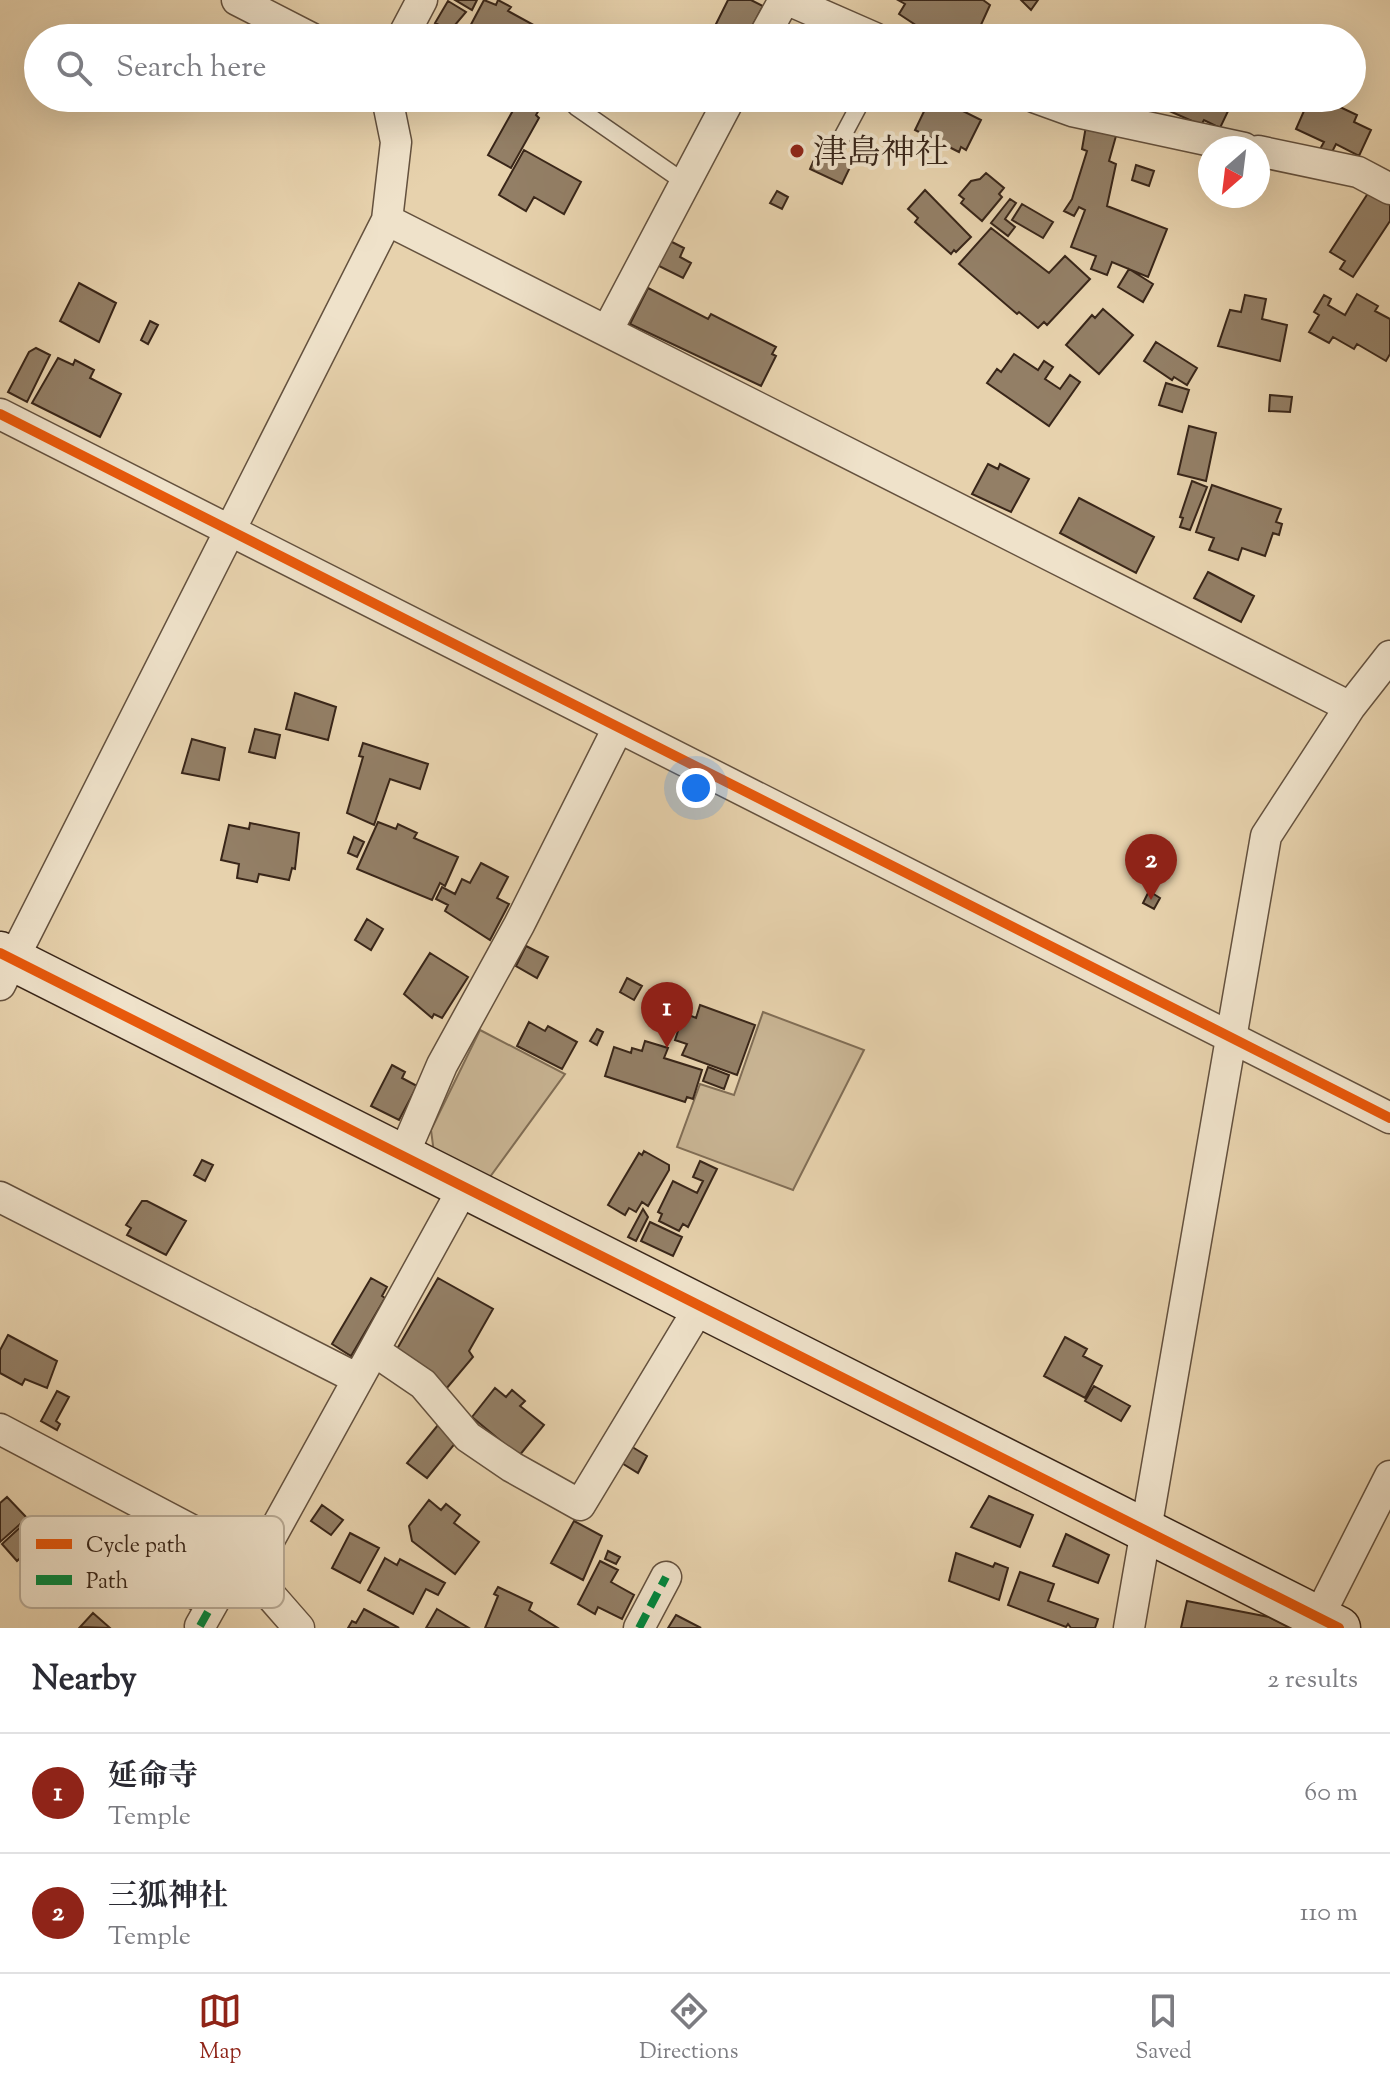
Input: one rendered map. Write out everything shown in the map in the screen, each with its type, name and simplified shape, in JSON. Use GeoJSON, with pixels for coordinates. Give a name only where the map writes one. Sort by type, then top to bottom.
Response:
{"type":"FeatureCollection","features":[{"type":"Feature","properties":{"kind":"street"},"geometry":{"type":"LineString","coordinates":[[237,0],[284,24]]}},
{"type":"Feature","properties":{"kind":"street"},"geometry":{"type":"LineString","coordinates":[[409,24],[422,0]]}},
{"type":"Feature","properties":{"kind":"street"},"geometry":{"type":"LineString","coordinates":[[771,24],[786,0],[828,8],[853,24]]}},
{"type":"Feature","properties":{"kind":"street"},"geometry":{"type":"LineString","coordinates":[[390,112],[396,142],[387,220],[4,966],[403,1156],[699,1308],[1329,1622],[1390,1476]]}},
{"type":"Feature","properties":{"kind":"street"},"geometry":{"type":"LineString","coordinates":[[607,331],[722,112]]}},
{"type":"Feature","properties":{"kind":"street"},"geometry":{"type":"LineString","coordinates":[[1077,112],[1198,138]]}},
{"type":"Feature","properties":{"kind":"street"},"geometry":{"type":"LineString","coordinates":[[1270,154],[1358,172],[1390,189]]}},
{"type":"Feature","properties":{"kind":"street"},"geometry":{"type":"LineString","coordinates":[[387,220],[1350,707]]}},
{"type":"Feature","properties":{"kind":"street"},"geometry":{"type":"LineString","coordinates":[[0,414],[1390,1118]]}},
{"type":"Feature","properties":{"kind":"street"},"geometry":{"type":"LineString","coordinates":[[1129,1628],[1266,836],[1350,707],[1390,656]]}},
{"type":"Feature","properties":{"kind":"street"},"geometry":{"type":"LineString","coordinates":[[403,1156],[442,1065],[519,925],[618,728]]}},
{"type":"Feature","properties":{"kind":"street"},"geometry":{"type":"LineString","coordinates":[[275,1516],[376,1352],[464,1187]]}},
{"type":"Feature","properties":{"kind":"street"},"geometry":{"type":"LineString","coordinates":[[0,1197],[358,1379]]}},
{"type":"Feature","properties":{"kind":"street"},"geometry":{"type":"LineString","coordinates":[[376,1352],[423,1384],[468,1437],[512,1467],[580,1505],[699,1308]]}},
{"type":"Feature","properties":{"kind":"street"},"geometry":{"type":"LineString","coordinates":[[0,1429],[165,1516]]}},
{"type":"Feature","properties":{"kind":"street"},"geometry":{"type":"LineString","coordinates":[[639,1628],[666,1577]]}},
{"type":"Feature","properties":{"kind":"street"},"geometry":{"type":"LineString","coordinates":[[200,1626],[213,1608]]}},
{"type":"Feature","properties":{"kind":"street"},"geometry":{"type":"LineString","coordinates":[[282,1608],[299,1628]]}},
{"type":"Feature","properties":{"kind":"lane"},"geometry":{"type":"LineString","coordinates":[[583,112],[684,182]]}},
{"type":"Feature","properties":{"kind":"lane"},"geometry":{"type":"LineString","coordinates":[[839,143],[856,112]]}},
{"type":"Feature","properties":{"kind":"shaded area"},"geometry":{"type":"Polygon","coordinates":[[[763,1012],[864,1050],[793,1190],[677,1147],[700,1084],[734,1095],[763,1012]]]}},
{"type":"Feature","properties":{"kind":"shaded area"},"geometry":{"type":"Polygon","coordinates":[[[480,1030],[565,1074],[487,1181],[434,1153],[431,1130],[480,1030]]]}},
{"type":"Feature","properties":{"kind":"building"},"geometry":{"type":"Polygon","coordinates":[[[455,0],[477,0],[472,10],[455,0]]]}},
{"type":"Feature","properties":{"kind":"building"},"geometry":{"type":"Polygon","coordinates":[[[484,0],[496,5],[498,0],[511,7],[508,11],[532,24],[471,24],[484,0]]]}},
{"type":"Feature","properties":{"kind":"building"},"geometry":{"type":"Polygon","coordinates":[[[728,0],[751,0],[763,6],[753,24],[716,24],[728,0]]]}},
{"type":"Feature","properties":{"kind":"building"},"geometry":{"type":"Polygon","coordinates":[[[898,0],[983,0],[990,5],[981,24],[914,24],[899,14],[905,4],[898,0]]]}},
{"type":"Feature","properties":{"kind":"building"},"geometry":{"type":"Polygon","coordinates":[[[1021,0],[1038,0],[1031,10],[1021,0]]]}},
{"type":"Feature","properties":{"kind":"building"},"geometry":{"type":"Polygon","coordinates":[[[448,1],[466,12],[456,24],[435,23],[448,1]]]}},
{"type":"Feature","properties":{"kind":"building"},"geometry":{"type":"Polygon","coordinates":[[[512,112],[538,112],[539,118],[511,168],[488,155],[512,112]]]}},
{"type":"Feature","properties":{"kind":"building"},"geometry":{"type":"Polygon","coordinates":[[[924,112],[965,112],[981,120],[966,150],[961,147],[959,152],[915,130],[924,112]]]}},
{"type":"Feature","properties":{"kind":"building"},"geometry":{"type":"Polygon","coordinates":[[[1172,112],[1228,112],[1220,128],[1204,120],[1201,125],[1172,112]]]}},
{"type":"Feature","properties":{"kind":"building"},"geometry":{"type":"Polygon","coordinates":[[[1303,112],[1351,112],[1357,115],[1354,122],[1371,130],[1359,156],[1336,144],[1331,154],[1320,149],[1324,142],[1296,129],[1303,112]]]}},
{"type":"Feature","properties":{"kind":"building"},"geometry":{"type":"Polygon","coordinates":[[[1086,126],[1116,136],[1109,161],[1116,164],[1107,206],[1167,229],[1148,277],[1112,262],[1107,275],[1091,269],[1096,256],[1071,247],[1085,210],[1079,207],[1074,216],[1064,211],[1072,199],[1087,151],[1082,149],[1086,126]]]}},
{"type":"Feature","properties":{"kind":"building"},"geometry":{"type":"Polygon","coordinates":[[[819,148],[852,163],[842,184],[810,169],[819,148]]]}},
{"type":"Feature","properties":{"kind":"building"},"geometry":{"type":"Polygon","coordinates":[[[524,150],[581,182],[564,214],[534,197],[526,211],[499,195],[524,150]]]}},
{"type":"Feature","properties":{"kind":"building"},"geometry":{"type":"Polygon","coordinates":[[[1136,165],[1154,171],[1149,186],[1132,180],[1136,165]]]}},
{"type":"Feature","properties":{"kind":"building"},"geometry":{"type":"Polygon","coordinates":[[[986,173],[1004,188],[999,194],[1002,197],[982,221],[961,203],[964,199],[959,195],[971,181],[980,179],[986,173]]]}},
{"type":"Feature","properties":{"kind":"building"},"geometry":{"type":"Polygon","coordinates":[[[1372,187],[1390,198],[1390,221],[1353,277],[1340,269],[1345,261],[1330,252],[1372,187]]]}},
{"type":"Feature","properties":{"kind":"building"},"geometry":{"type":"Polygon","coordinates":[[[925,190],[971,237],[956,252],[954,250],[951,254],[915,222],[918,218],[908,209],[925,190]]]}},
{"type":"Feature","properties":{"kind":"building"},"geometry":{"type":"Polygon","coordinates":[[[777,191],[788,197],[782,209],[770,203],[777,191]]]}},
{"type":"Feature","properties":{"kind":"building"},"geometry":{"type":"Polygon","coordinates":[[[1010,199],[1016,203],[1005,219],[1015,227],[1008,236],[991,223],[1010,199]]]}},
{"type":"Feature","properties":{"kind":"building"},"geometry":{"type":"Polygon","coordinates":[[[1022,204],[1053,222],[1043,238],[1012,220],[1022,204]]]}},
{"type":"Feature","properties":{"kind":"building"},"geometry":{"type":"Polygon","coordinates":[[[991,228],[1049,273],[1065,256],[1090,279],[1047,325],[1044,322],[1038,328],[1019,312],[1017,314],[959,264],[991,228]]]}},
{"type":"Feature","properties":{"kind":"building"},"geometry":{"type":"Polygon","coordinates":[[[670,241],[684,248],[680,257],[691,263],[683,278],[657,265],[670,241]]]}},
{"type":"Feature","properties":{"kind":"building"},"geometry":{"type":"Polygon","coordinates":[[[1129,269],[1153,284],[1143,302],[1118,287],[1129,269]]]}},
{"type":"Feature","properties":{"kind":"building"},"geometry":{"type":"Polygon","coordinates":[[[79,283],[116,303],[99,342],[60,321],[79,283]]]}},
{"type":"Feature","properties":{"kind":"building"},"geometry":{"type":"Polygon","coordinates":[[[648,288],[708,319],[711,314],[776,347],[772,354],[776,356],[761,386],[630,324],[648,288]]]}},
{"type":"Feature","properties":{"kind":"building"},"geometry":{"type":"Polygon","coordinates":[[[1357,294],[1378,306],[1375,311],[1390,319],[1390,354],[1386,361],[1357,344],[1354,349],[1333,337],[1329,343],[1309,332],[1319,315],[1314,312],[1324,295],[1331,299],[1328,305],[1345,315],[1357,294]]]}},
{"type":"Feature","properties":{"kind":"building"},"geometry":{"type":"Polygon","coordinates":[[[1245,295],[1266,299],[1262,319],[1287,325],[1280,361],[1218,346],[1230,310],[1241,312],[1245,295]]]}},
{"type":"Feature","properties":{"kind":"building"},"geometry":{"type":"Polygon","coordinates":[[[1103,309],[1133,335],[1099,374],[1066,345],[1092,315],[1095,318],[1103,309]]]}},
{"type":"Feature","properties":{"kind":"building"},"geometry":{"type":"Polygon","coordinates":[[[150,321],[158,325],[148,344],[141,340],[150,321]]]}},
{"type":"Feature","properties":{"kind":"building"},"geometry":{"type":"Polygon","coordinates":[[[1156,342],[1197,368],[1187,385],[1174,377],[1172,380],[1144,361],[1156,342]]]}},
{"type":"Feature","properties":{"kind":"building"},"geometry":{"type":"Polygon","coordinates":[[[36,348],[50,355],[27,402],[8,392],[29,352],[36,348]]]}},
{"type":"Feature","properties":{"kind":"building"},"geometry":{"type":"Polygon","coordinates":[[[1014,354],[1038,370],[1044,361],[1053,367],[1045,379],[1060,389],[1070,375],[1080,382],[1049,426],[987,383],[997,369],[1001,372],[1014,354]]]}},
{"type":"Feature","properties":{"kind":"building"},"geometry":{"type":"Polygon","coordinates":[[[58,358],[73,365],[75,360],[94,370],[90,378],[121,394],[100,437],[32,403],[58,358]]]}},
{"type":"Feature","properties":{"kind":"building"},"geometry":{"type":"Polygon","coordinates":[[[1166,383],[1189,390],[1182,412],[1159,405],[1166,383]]]}},
{"type":"Feature","properties":{"kind":"building"},"geometry":{"type":"Polygon","coordinates":[[[1270,395],[1292,397],[1290,412],[1269,411],[1270,395]]]}},
{"type":"Feature","properties":{"kind":"building"},"geometry":{"type":"Polygon","coordinates":[[[1189,426],[1216,433],[1206,481],[1178,474],[1189,426]]]}},
{"type":"Feature","properties":{"kind":"building"},"geometry":{"type":"Polygon","coordinates":[[[988,464],[998,469],[1000,464],[1029,479],[1011,512],[972,494],[988,464]]]}},
{"type":"Feature","properties":{"kind":"building"},"geometry":{"type":"Polygon","coordinates":[[[1192,481],[1207,487],[1190,530],[1180,527],[1183,518],[1180,517],[1192,481]]]}},
{"type":"Feature","properties":{"kind":"building"},"geometry":{"type":"Polygon","coordinates":[[[1212,485],[1281,509],[1276,522],[1282,524],[1279,535],[1273,533],[1265,556],[1242,548],[1238,560],[1209,550],[1214,538],[1196,532],[1212,485]]]}},
{"type":"Feature","properties":{"kind":"building"},"geometry":{"type":"Polygon","coordinates":[[[1079,498],[1154,537],[1136,573],[1060,533],[1079,498]]]}},
{"type":"Feature","properties":{"kind":"building"},"geometry":{"type":"Polygon","coordinates":[[[1208,572],[1254,596],[1241,622],[1194,598],[1208,572]]]}},
{"type":"Feature","properties":{"kind":"building"},"geometry":{"type":"Polygon","coordinates":[[[295,693],[336,707],[328,740],[286,729],[295,693]]]}},
{"type":"Feature","properties":{"kind":"building"},"geometry":{"type":"Polygon","coordinates":[[[255,729],[280,735],[275,758],[249,752],[255,729]]]}},
{"type":"Feature","properties":{"kind":"building"},"geometry":{"type":"Polygon","coordinates":[[[192,739],[225,748],[219,780],[182,773],[192,739]]]}},
{"type":"Feature","properties":{"kind":"building"},"geometry":{"type":"Polygon","coordinates":[[[363,743],[428,764],[420,789],[390,779],[374,825],[347,813],[363,757],[359,756],[363,743]]]}},
{"type":"Feature","properties":{"kind":"building"},"geometry":{"type":"Polygon","coordinates":[[[378,822],[396,829],[398,824],[417,833],[414,838],[458,857],[445,886],[440,883],[432,900],[357,869],[378,822]]]}},
{"type":"Feature","properties":{"kind":"building"},"geometry":{"type":"Polygon","coordinates":[[[250,823],[299,833],[295,869],[292,868],[289,880],[259,874],[257,882],[237,878],[239,864],[221,860],[229,825],[249,829],[250,823]]]}},
{"type":"Feature","properties":{"kind":"building"},"geometry":{"type":"Polygon","coordinates":[[[354,837],[364,842],[357,857],[348,853],[354,837]]]}},
{"type":"Feature","properties":{"kind":"building"},"geometry":{"type":"Polygon","coordinates":[[[481,863],[508,877],[497,898],[509,904],[490,940],[445,911],[448,905],[436,899],[442,887],[455,894],[462,879],[470,883],[481,863]]]}},
{"type":"Feature","properties":{"kind":"building"},"geometry":{"type":"Polygon","coordinates":[[[1149,891],[1160,898],[1154,909],[1143,903],[1149,891]]]}},
{"type":"Feature","properties":{"kind":"building"},"geometry":{"type":"Polygon","coordinates":[[[367,919],[383,929],[371,950],[355,940],[367,919]]]}},
{"type":"Feature","properties":{"kind":"building"},"geometry":{"type":"Polygon","coordinates":[[[526,946],[548,957],[537,978],[516,966],[526,946]]]}},
{"type":"Feature","properties":{"kind":"building"},"geometry":{"type":"Polygon","coordinates":[[[430,953],[468,977],[442,1018],[434,1014],[432,1018],[404,994],[430,953]]]}},
{"type":"Feature","properties":{"kind":"building"},"geometry":{"type":"Polygon","coordinates":[[[627,978],[642,986],[634,1000],[620,992],[627,978]]]}},
{"type":"Feature","properties":{"kind":"building"},"geometry":{"type":"Polygon","coordinates":[[[700,1005],[755,1025],[737,1075],[682,1055],[687,1044],[675,1040],[684,1013],[696,1018],[700,1005]]]}},
{"type":"Feature","properties":{"kind":"building"},"geometry":{"type":"Polygon","coordinates":[[[529,1022],[545,1031],[548,1026],[577,1042],[562,1069],[517,1046],[529,1022]]]}},
{"type":"Feature","properties":{"kind":"building"},"geometry":{"type":"Polygon","coordinates":[[[597,1029],[603,1032],[597,1045],[590,1041],[597,1029]]]}},
{"type":"Feature","properties":{"kind":"building"},"geometry":{"type":"Polygon","coordinates":[[[645,1041],[668,1048],[664,1058],[702,1070],[693,1099],[687,1097],[685,1102],[605,1076],[614,1047],[631,1053],[632,1048],[642,1051],[645,1041]]]}},
{"type":"Feature","properties":{"kind":"building"},"geometry":{"type":"Polygon","coordinates":[[[392,1065],[405,1072],[402,1078],[417,1086],[399,1120],[371,1106],[392,1065]]]}},
{"type":"Feature","properties":{"kind":"building"},"geometry":{"type":"Polygon","coordinates":[[[708,1067],[729,1075],[724,1089],[703,1081],[708,1067]]]}},
{"type":"Feature","properties":{"kind":"building"},"geometry":{"type":"Polygon","coordinates":[[[644,1151],[669,1165],[669,1170],[648,1206],[642,1202],[636,1212],[629,1208],[625,1215],[608,1205],[639,1153],[642,1155],[644,1151]]]}},
{"type":"Feature","properties":{"kind":"building"},"geometry":{"type":"Polygon","coordinates":[[[202,1160],[213,1165],[205,1181],[194,1175],[202,1160]]]}},
{"type":"Feature","properties":{"kind":"building"},"geometry":{"type":"Polygon","coordinates":[[[700,1161],[717,1169],[688,1227],[683,1224],[679,1231],[659,1221],[662,1214],[658,1212],[673,1181],[697,1193],[703,1181],[693,1177],[700,1161]]]}},
{"type":"Feature","properties":{"kind":"building"},"geometry":{"type":"Polygon","coordinates":[[[142,1201],[186,1221],[166,1255],[127,1235],[131,1228],[126,1225],[142,1201]]]}},
{"type":"Feature","properties":{"kind":"building"},"geometry":{"type":"Polygon","coordinates":[[[643,1209],[648,1217],[636,1241],[628,1237],[643,1209]]]}},
{"type":"Feature","properties":{"kind":"building"},"geometry":{"type":"Polygon","coordinates":[[[650,1222],[682,1237],[673,1256],[641,1241],[650,1222]]]}},
{"type":"Feature","properties":{"kind":"building"},"geometry":{"type":"Polygon","coordinates":[[[371,1278],[387,1287],[382,1296],[385,1298],[351,1356],[332,1344],[371,1278]]]}},
{"type":"Feature","properties":{"kind":"building"},"geometry":{"type":"Polygon","coordinates":[[[438,1278],[493,1309],[469,1351],[473,1357],[446,1389],[397,1349],[438,1278]]]}},
{"type":"Feature","properties":{"kind":"building"},"geometry":{"type":"Polygon","coordinates":[[[8,1335],[57,1361],[47,1388],[25,1379],[22,1385],[0,1373],[0,1350],[8,1335]]]}},
{"type":"Feature","properties":{"kind":"building"},"geometry":{"type":"Polygon","coordinates":[[[1065,1337],[1087,1349],[1083,1356],[1102,1366],[1085,1398],[1044,1376],[1065,1337]]]}},
{"type":"Feature","properties":{"kind":"building"},"geometry":{"type":"Polygon","coordinates":[[[1094,1386],[1130,1406],[1121,1421],[1085,1401],[1094,1386]]]}},
{"type":"Feature","properties":{"kind":"building"},"geometry":{"type":"Polygon","coordinates":[[[495,1388],[506,1397],[512,1390],[525,1401],[520,1406],[544,1425],[519,1456],[472,1417],[495,1388]]]}},
{"type":"Feature","properties":{"kind":"building"},"geometry":{"type":"Polygon","coordinates":[[[57,1391],[69,1397],[56,1421],[60,1424],[57,1430],[41,1421],[57,1391]]]}},
{"type":"Feature","properties":{"kind":"building"},"geometry":{"type":"Polygon","coordinates":[[[438,1425],[457,1441],[427,1478],[407,1463],[438,1425]]]}},
{"type":"Feature","properties":{"kind":"building"},"geometry":{"type":"Polygon","coordinates":[[[629,1445],[647,1456],[638,1473],[620,1462],[629,1445]]]}},
{"type":"Feature","properties":{"kind":"building"},"geometry":{"type":"Polygon","coordinates":[[[989,1496],[1033,1515],[1020,1547],[971,1527],[989,1496]]]}},
{"type":"Feature","properties":{"kind":"building"},"geometry":{"type":"Polygon","coordinates":[[[7,1497],[25,1516],[20,1516],[20,1524],[0,1542],[0,1503],[7,1497]]]}},
{"type":"Feature","properties":{"kind":"building"},"geometry":{"type":"Polygon","coordinates":[[[429,1500],[441,1510],[446,1504],[460,1515],[454,1523],[479,1542],[455,1574],[412,1541],[409,1526],[429,1500]]]}},
{"type":"Feature","properties":{"kind":"building"},"geometry":{"type":"Polygon","coordinates":[[[322,1505],[343,1520],[331,1535],[311,1521],[322,1505]]]}},
{"type":"Feature","properties":{"kind":"building"},"geometry":{"type":"Polygon","coordinates":[[[574,1521],[602,1536],[583,1580],[551,1563],[574,1521]]]}},
{"type":"Feature","properties":{"kind":"building"},"geometry":{"type":"Polygon","coordinates":[[[20,1527],[20,1558],[17,1561],[2,1544],[20,1527]]]}},
{"type":"Feature","properties":{"kind":"building"},"geometry":{"type":"Polygon","coordinates":[[[350,1533],[379,1548],[360,1583],[332,1568],[350,1533]]]}},
{"type":"Feature","properties":{"kind":"building"},"geometry":{"type":"Polygon","coordinates":[[[1066,1534],[1109,1555],[1098,1583],[1053,1566],[1066,1534]]]}},
{"type":"Feature","properties":{"kind":"building"},"geometry":{"type":"Polygon","coordinates":[[[608,1551],[620,1557],[616,1564],[605,1559],[608,1551]]]}},
{"type":"Feature","properties":{"kind":"building"},"geometry":{"type":"Polygon","coordinates":[[[956,1553],[993,1567],[995,1563],[1008,1568],[999,1600],[949,1581],[956,1553]]]}},
{"type":"Feature","properties":{"kind":"building"},"geometry":{"type":"Polygon","coordinates":[[[385,1558],[397,1565],[400,1559],[445,1583],[438,1595],[426,1589],[413,1614],[368,1590],[385,1558]]]}},
{"type":"Feature","properties":{"kind":"building"},"geometry":{"type":"Polygon","coordinates":[[[600,1561],[618,1570],[611,1582],[634,1595],[622,1619],[598,1607],[595,1614],[578,1604],[600,1561]]]}},
{"type":"Feature","properties":{"kind":"building"},"geometry":{"type":"Polygon","coordinates":[[[1020,1572],[1054,1584],[1048,1601],[1098,1619],[1095,1628],[1071,1628],[1068,1624],[1066,1627],[1008,1605],[1020,1572]]]}},
{"type":"Feature","properties":{"kind":"building"},"geometry":{"type":"Polygon","coordinates":[[[498,1587],[532,1603],[529,1610],[558,1628],[485,1628],[498,1596],[494,1594],[498,1587]]]}},
{"type":"Feature","properties":{"kind":"building"},"geometry":{"type":"Polygon","coordinates":[[[1187,1601],[1269,1617],[1290,1628],[1181,1628],[1187,1601]]]}},
{"type":"Feature","properties":{"kind":"building"},"geometry":{"type":"Polygon","coordinates":[[[364,1609],[399,1628],[348,1628],[352,1621],[356,1623],[364,1609]]]}},
{"type":"Feature","properties":{"kind":"building"},"geometry":{"type":"Polygon","coordinates":[[[437,1609],[469,1628],[426,1628],[437,1609]]]}},
{"type":"Feature","properties":{"kind":"building"},"geometry":{"type":"Polygon","coordinates":[[[93,1613],[110,1628],[80,1627],[93,1613]]]}},
{"type":"Feature","properties":{"kind":"building"},"geometry":{"type":"Polygon","coordinates":[[[676,1615],[701,1628],[668,1628],[676,1615]]]}},
{"type":"Feature","properties":{"kind":"marked path"},"geometry":{"type":"LineString","coordinates":[[639,1628],[666,1577]]}},
{"type":"Feature","properties":{"kind":"marked path"},"geometry":{"type":"LineString","coordinates":[[200,1626],[210,1608]]}},
{"type":"Feature","properties":{"kind":"cycle path"},"geometry":{"type":"LineString","coordinates":[[0,414],[1390,1118]]}},
{"type":"Feature","properties":{"kind":"cycle path"},"geometry":{"type":"LineString","coordinates":[[0,953],[1339,1628]]}},
{"type":"Feature","properties":{"kind":"place","name":"津島神社"},"geometry":{"type":"Point","coordinates":[797,151]}},
{"type":"Feature","properties":{"kind":"place","name":"三狐神社"},"geometry":{"type":"Point","coordinates":[1151,900]}},
{"type":"Feature","properties":{"kind":"place","name":"延命寺"},"geometry":{"type":"Point","coordinates":[667,1048]}}]}
